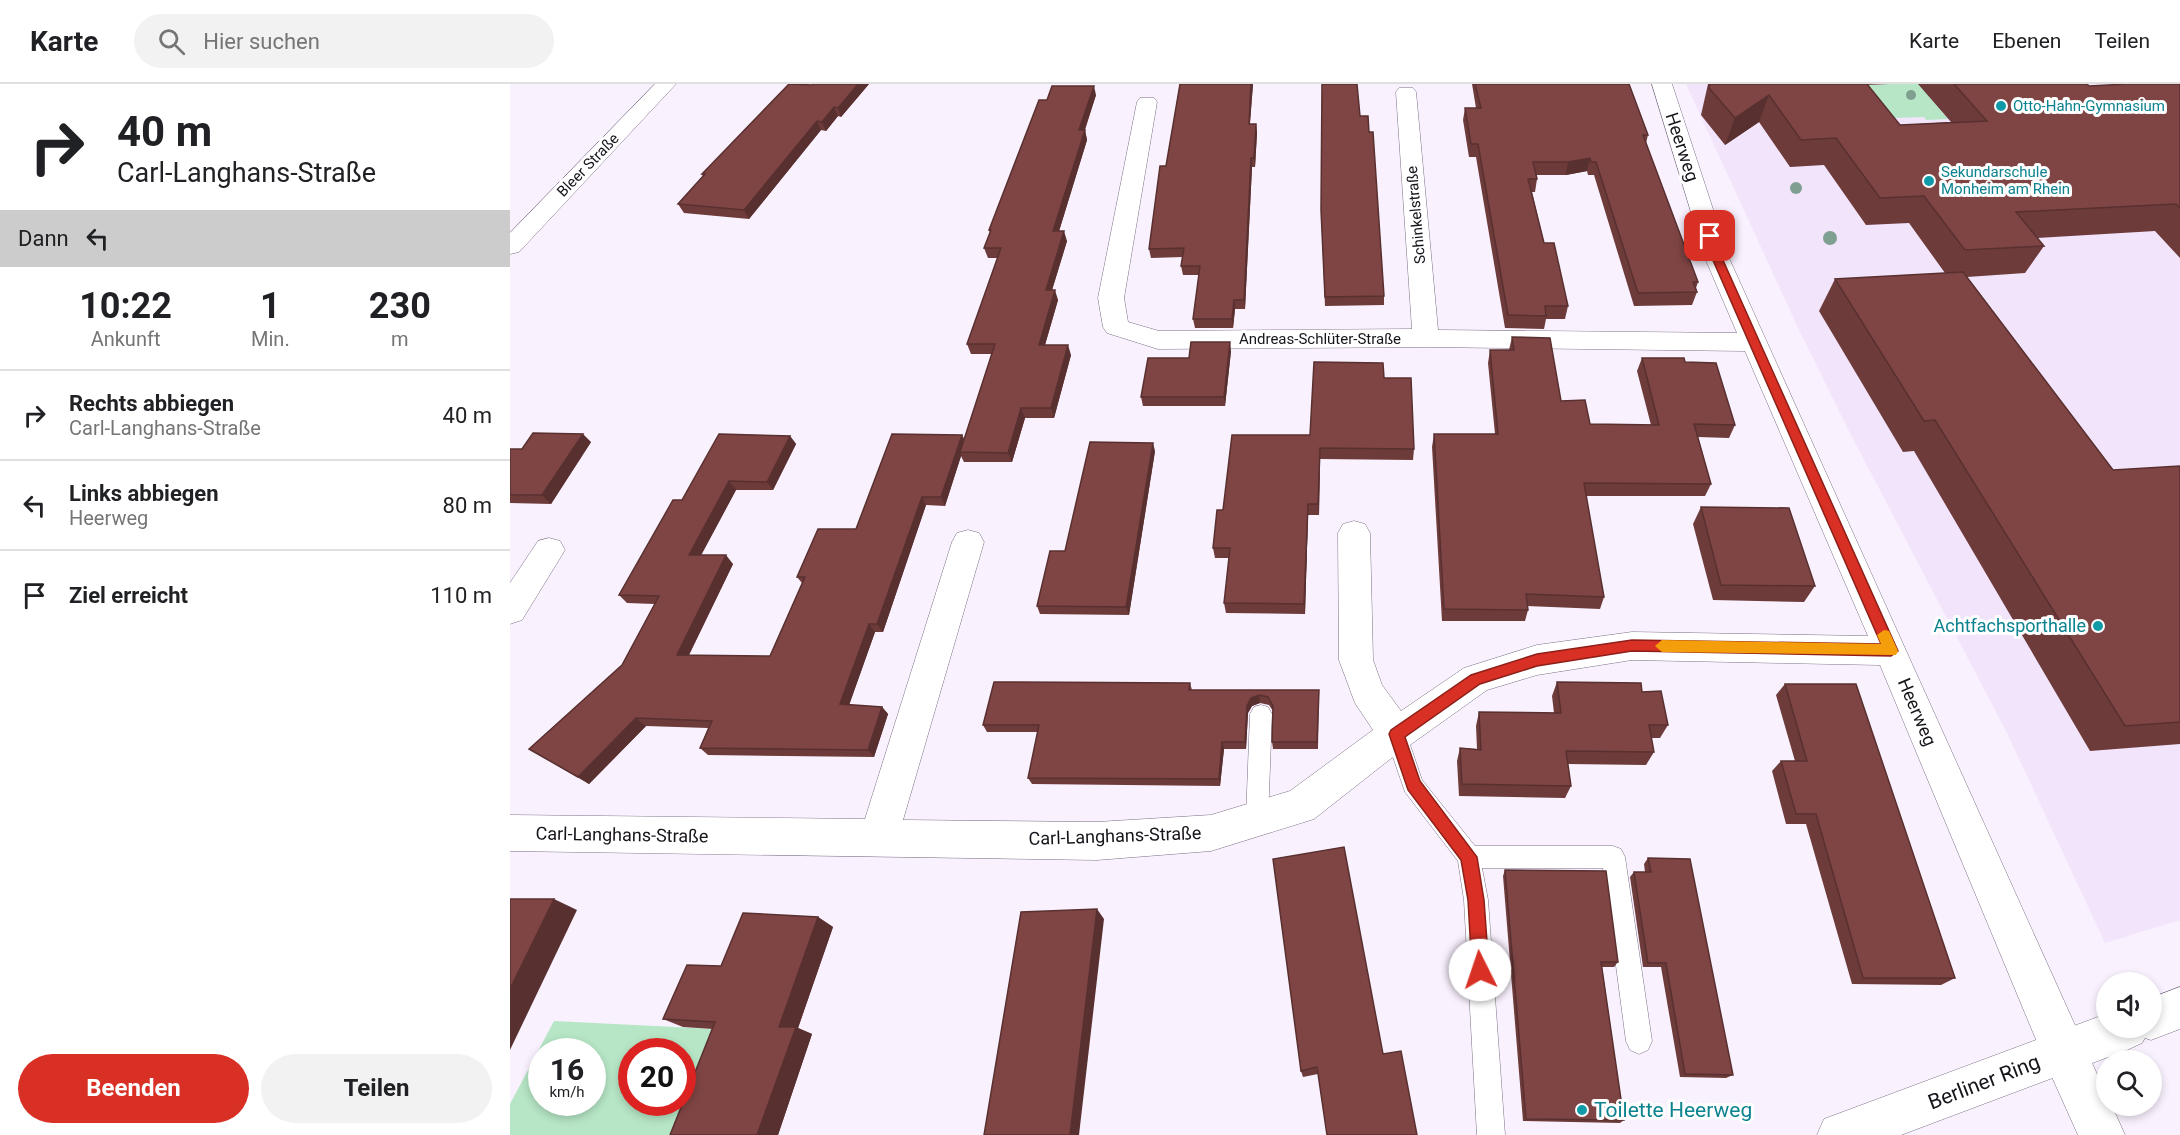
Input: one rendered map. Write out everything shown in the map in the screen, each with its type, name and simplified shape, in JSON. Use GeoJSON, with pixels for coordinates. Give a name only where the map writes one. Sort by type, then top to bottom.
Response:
{"type":"FeatureCollection","features":[{"type":"Feature","properties":{"kind":"street","name":"Bleer Straße"},"geometry":{"type":"LineString","coordinates":[[510,247],[666,84]]}},
{"type":"Feature","properties":{"kind":"street","name":"Heerweg"},"geometry":{"type":"LineString","coordinates":[[1662,84],[1717,258],[1891,651],[2062,1051],[2102,1135]]}},
{"type":"Feature","properties":{"kind":"street","name":"Schinkelstraße"},"geometry":{"type":"LineString","coordinates":[[1406,92],[1426,338]]}},
{"type":"Feature","properties":{"kind":"street","name":"Andreas-Schlüter-Straße"},"geometry":{"type":"LineString","coordinates":[[1147,102],[1111,298],[1116,327],[1158,340],[1426,338],[1755,342]]}},
{"type":"Feature","properties":{"kind":"street"},"geometry":{"type":"LineString","coordinates":[[1354,533],[1356,660],[1367,692],[1396,734]]}},
{"type":"Feature","properties":{"kind":"street"},"geometry":{"type":"LineString","coordinates":[[878,838],[968,542]]}},
{"type":"Feature","properties":{"kind":"street"},"geometry":{"type":"LineString","coordinates":[[510,610],[549,550]]}},
{"type":"Feature","properties":{"kind":"street","name":"Carl-Langhans-Straße"},"geometry":{"type":"LineString","coordinates":[[510,833],[1097,841],[1211,833],[1301,806],[1396,734],[1476,679],[1537,660],[1632,645],[1891,651]]}},
{"type":"Feature","properties":{"kind":"street"},"geometry":{"type":"LineString","coordinates":[[2162,1015],[2180,1008]]}},
{"type":"Feature","properties":{"kind":"street","name":"Berliner Ring"},"geometry":{"type":"LineString","coordinates":[[1840,1135],[2099,1038]]}},
{"type":"Feature","properties":{"kind":"lane"},"geometry":{"type":"LineString","coordinates":[[1257,819],[1261,714]]}},
{"type":"Feature","properties":{"kind":"lane"},"geometry":{"type":"LineString","coordinates":[[1396,734],[1413,785],[1469,857],[1476,900],[1491,1135]]}},
{"type":"Feature","properties":{"kind":"lane"},"geometry":{"type":"LineString","coordinates":[[1469,857],[1613,858],[1639,1041]]}},
{"type":"Feature","properties":{"kind":"shaded area"},"geometry":{"type":"Polygon","coordinates":[[[1686,84],[2180,84],[2180,920],[2105,943],[2007,733],[1850,433],[1799,330],[1686,84]]]}},
{"type":"Feature","properties":{"kind":"green space"},"geometry":{"type":"Polygon","coordinates":[[[1944,84],[1931,99],[1948,119],[1926,120],[1924,117],[1862,119],[1810,88],[1944,84]]]}},
{"type":"Feature","properties":{"kind":"green space"},"geometry":{"type":"Polygon","coordinates":[[[554,1021],[735,1030],[693,1135],[510,1135],[510,1104],[528,1070],[528,1116],[606,1116],[606,1038],[545,1038],[554,1021]]]}},
{"type":"Feature","properties":{"kind":"building"},"geometry":{"type":"Polygon","coordinates":[[[789,84],[858,84],[838,108],[834,107],[822,122],[817,121],[744,210],[678,204],[705,174],[702,174],[789,84]]]}},
{"type":"Feature","properties":{"kind":"building"},"geometry":{"type":"Polygon","coordinates":[[[1180,84],[1251,84],[1249,124],[1256,124],[1254,158],[1251,158],[1244,300],[1234,300],[1232,319],[1193,319],[1200,266],[1181,266],[1184,248],[1149,249],[1160,166],[1166,166],[1180,84]]]}},
{"type":"Feature","properties":{"kind":"building"},"geometry":{"type":"Polygon","coordinates":[[[1322,84],[1357,84],[1360,116],[1368,116],[1369,132],[1373,132],[1384,296],[1325,297],[1321,210],[1322,84]]]}},
{"type":"Feature","properties":{"kind":"building"},"geometry":{"type":"Polygon","coordinates":[[[1475,84],[1629,84],[1648,135],[1643,135],[1698,282],[1693,282],[1697,292],[1638,293],[1596,162],[1591,162],[1590,158],[1568,162],[1533,162],[1537,179],[1528,179],[1544,243],[1554,243],[1568,306],[1545,306],[1546,316],[1508,315],[1478,144],[1471,144],[1465,108],[1481,108],[1475,84]]]}},
{"type":"Feature","properties":{"kind":"building"},"geometry":{"type":"Polygon","coordinates":[[[1710,84],[1867,84],[1900,125],[1987,121],[1954,84],[2087,84],[2089,86],[2180,84],[2180,208],[2176,204],[2016,212],[2044,246],[1965,250],[1924,196],[1880,198],[1836,138],[1801,140],[1769,95],[1735,118],[1709,88],[1710,84]]]}},
{"type":"Feature","properties":{"kind":"building"},"geometry":{"type":"Polygon","coordinates":[[[1052,86],[1094,86],[1079,130],[1085,130],[1053,231],[1064,231],[1046,290],[1055,290],[1039,345],[1068,345],[1051,408],[1021,408],[1008,453],[960,452],[995,344],[967,344],[1001,248],[984,248],[1039,100],[1047,100],[1052,86]]]}},
{"type":"Feature","properties":{"kind":"building"},"geometry":{"type":"Polygon","coordinates":[[[1963,272],[2113,470],[2180,466],[2180,722],[2125,726],[1935,420],[1924,421],[1835,279],[1963,272]]]}},
{"type":"Feature","properties":{"kind":"building"},"geometry":{"type":"Polygon","coordinates":[[[1512,337],[1550,338],[1561,401],[1585,400],[1590,424],[1659,425],[1642,358],[1684,358],[1685,362],[1716,363],[1735,425],[1694,424],[1711,484],[1584,483],[1604,597],[1526,594],[1528,610],[1444,609],[1434,434],[1498,434],[1490,350],[1514,350],[1512,337]]]}},
{"type":"Feature","properties":{"kind":"building"},"geometry":{"type":"Polygon","coordinates":[[[1191,342],[1230,342],[1224,397],[1141,397],[1148,358],[1189,358],[1191,342]]]}},
{"type":"Feature","properties":{"kind":"building"},"geometry":{"type":"Polygon","coordinates":[[[1314,362],[1383,363],[1384,378],[1411,378],[1414,449],[1320,448],[1318,504],[1308,504],[1304,604],[1224,603],[1230,548],[1213,548],[1217,510],[1223,510],[1232,435],[1310,435],[1314,362]]]}},
{"type":"Feature","properties":{"kind":"building"},"geometry":{"type":"Polygon","coordinates":[[[533,433],[583,434],[542,495],[510,495],[510,449],[522,449],[533,433]]]}},
{"type":"Feature","properties":{"kind":"building"},"geometry":{"type":"Polygon","coordinates":[[[719,434],[790,436],[767,482],[729,481],[689,555],[726,555],[677,655],[770,656],[805,577],[797,577],[818,529],[856,529],[892,434],[962,435],[941,497],[922,497],[877,624],[869,624],[840,704],[882,707],[868,750],[700,748],[712,721],[636,718],[578,777],[529,749],[622,665],[659,596],[619,595],[673,500],[682,500],[719,434]]]}},
{"type":"Feature","properties":{"kind":"building"},"geometry":{"type":"Polygon","coordinates":[[[1090,442],[1153,443],[1126,607],[1037,606],[1050,551],[1065,551],[1090,442]]]}},
{"type":"Feature","properties":{"kind":"building"},"geometry":{"type":"Polygon","coordinates":[[[1701,507],[1789,508],[1815,586],[1721,585],[1701,507]]]}},
{"type":"Feature","properties":{"kind":"building"},"geometry":{"type":"Polygon","coordinates":[[[994,682],[1190,683],[1189,690],[1319,690],[1317,742],[1272,742],[1273,706],[1268,697],[1259,695],[1251,698],[1247,706],[1245,742],[1222,742],[1219,779],[1028,778],[1039,725],[983,725],[994,682]]]}},
{"type":"Feature","properties":{"kind":"building"},"geometry":{"type":"Polygon","coordinates":[[[1557,682],[1641,683],[1642,692],[1661,691],[1668,725],[1649,725],[1654,752],[1566,751],[1571,786],[1462,784],[1460,748],[1481,750],[1479,712],[1561,713],[1557,682]]]}},
{"type":"Feature","properties":{"kind":"building"},"geometry":{"type":"Polygon","coordinates":[[[1785,684],[1856,684],[1955,978],[1863,978],[1816,814],[1796,814],[1781,761],[1807,761],[1785,684]]]}},
{"type":"Feature","properties":{"kind":"building"},"geometry":{"type":"Polygon","coordinates":[[[1344,847],[1383,1054],[1401,1051],[1417,1135],[1327,1135],[1317,1067],[1301,1071],[1273,859],[1344,847]]]}},
{"type":"Feature","properties":{"kind":"building"},"geometry":{"type":"Polygon","coordinates":[[[1648,858],[1690,859],[1733,1075],[1685,1074],[1666,963],[1648,963],[1634,872],[1651,872],[1648,858]]]}},
{"type":"Feature","properties":{"kind":"building"},"geometry":{"type":"Polygon","coordinates":[[[1505,870],[1606,871],[1618,962],[1601,962],[1624,1120],[1526,1119],[1505,870]]]}},
{"type":"Feature","properties":{"kind":"building"},"geometry":{"type":"Polygon","coordinates":[[[510,899],[554,899],[510,989],[510,899]]]}},
{"type":"Feature","properties":{"kind":"building"},"geometry":{"type":"Polygon","coordinates":[[[1097,909],[1070,1135],[984,1135],[1021,912],[1097,909]]]}},
{"type":"Feature","properties":{"kind":"building"},"geometry":{"type":"Polygon","coordinates":[[[743,913],[818,917],[779,1027],[796,1027],[757,1135],[670,1135],[678,1116],[696,1116],[696,1070],[715,1022],[663,1019],[687,965],[721,966],[743,913]]]}},
{"type":"Feature","properties":{"kind":"slow traffic"},"geometry":{"type":"LineString","coordinates":[[1662,646],[1891,651],[1884,635]]}},
{"type":"Feature","properties":{"kind":"place","name":"Otto-Hahn-Gymnasium"},"geometry":{"type":"Point","coordinates":[2001,106]}},
{"type":"Feature","properties":{"kind":"place","name":"Sekundarschule Monheim am Rhein"},"geometry":{"type":"Point","coordinates":[1929,181]}},
{"type":"Feature","properties":{"kind":"place","name":"Achtfachsporthalle"},"geometry":{"type":"Point","coordinates":[2098,626]}},
{"type":"Feature","properties":{"kind":"place","name":"Toilette Heerweg"},"geometry":{"type":"Point","coordinates":[1582,1110]}},
{"type":"Feature","properties":{"kind":"route"},"geometry":{"type":"LineString","coordinates":[[1480,970],[1476,900],[1469,857],[1413,785],[1396,734],[1476,679],[1537,660],[1632,645],[1891,651],[1717,258],[1710,236]]}}]}
